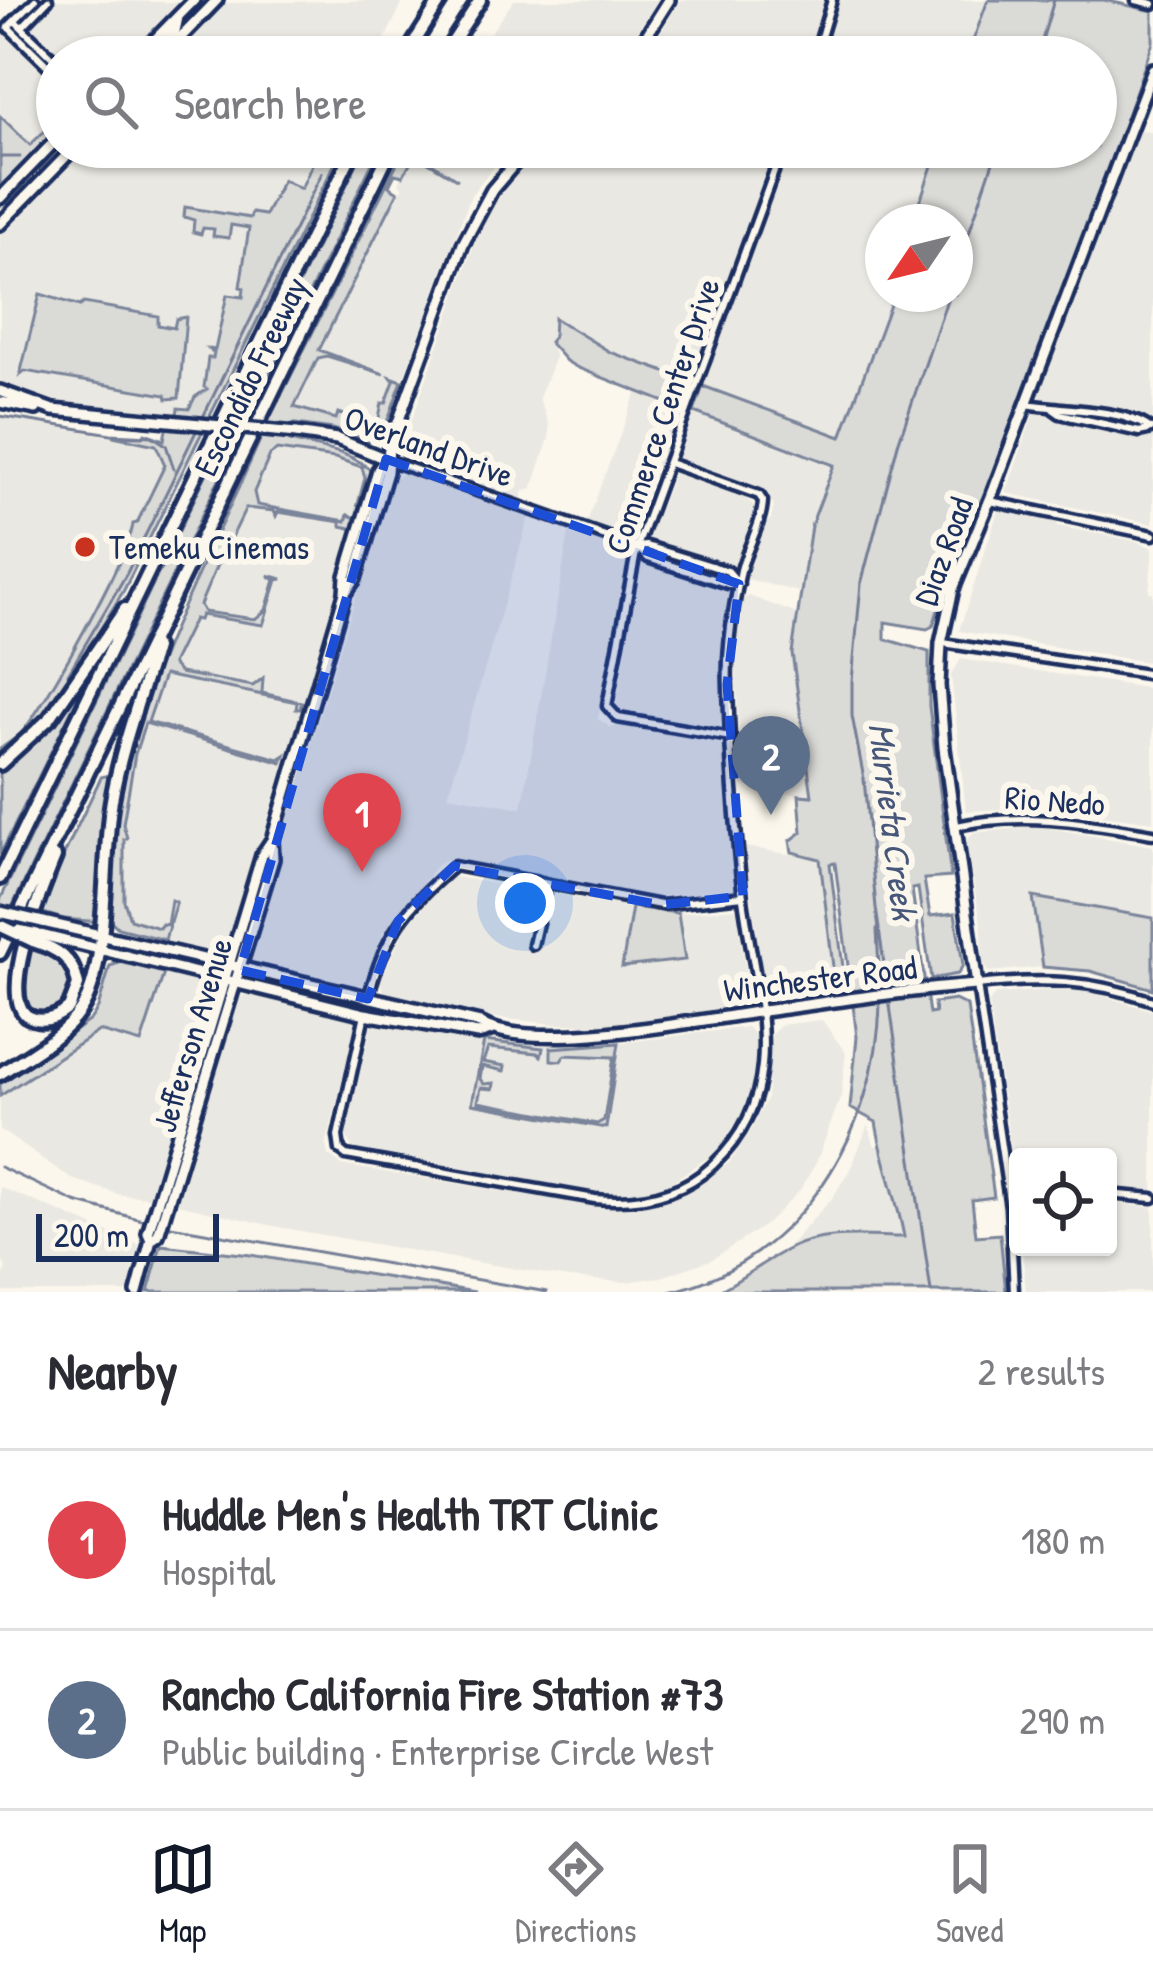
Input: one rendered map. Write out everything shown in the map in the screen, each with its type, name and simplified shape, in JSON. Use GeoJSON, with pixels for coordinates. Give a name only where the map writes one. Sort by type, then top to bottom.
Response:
{"type":"FeatureCollection","features":[{"type":"Feature","properties":{"kind":"highway"},"geometry":{"type":"LineString","coordinates":[[418,36],[441,0]]}},
{"type":"Feature","properties":{"kind":"highway"},"geometry":{"type":"LineString","coordinates":[[457,36],[480,0]]}},
{"type":"Feature","properties":{"kind":"highway","name":"Escondido Freeway"},"geometry":{"type":"LineString","coordinates":[[0,878],[345,168]]}},
{"type":"Feature","properties":{"kind":"highway","name":"Escondido Freeway"},"geometry":{"type":"LineString","coordinates":[[0,953],[382,168]]}},
{"type":"Feature","properties":{"kind":"highway"},"geometry":{"type":"LineString","coordinates":[[0,764],[50,718],[114,621],[135,598]]}},
{"type":"Feature","properties":{"kind":"highway"},"geometry":{"type":"LineString","coordinates":[[0,1074],[76,1016],[86,1001],[100,942],[112,798],[166,611]]}},
{"type":"Feature","properties":{"kind":"highway"},"geometry":{"type":"LineString","coordinates":[[0,926],[35,938],[62,954],[77,976],[74,1002],[55,1018],[38,1019],[20,1011],[10,996],[9,978],[88,775]]}},
{"type":"Feature","properties":{"kind":"main road"},"geometry":{"type":"LineString","coordinates":[[159,36],[194,0]]}},
{"type":"Feature","properties":{"kind":"main road"},"geometry":{"type":"LineString","coordinates":[[182,36],[217,0]]}},
{"type":"Feature","properties":{"kind":"main road"},"geometry":{"type":"LineString","coordinates":[[647,36],[670,0]]}},
{"type":"Feature","properties":{"kind":"main road"},"geometry":{"type":"LineString","coordinates":[[171,36],[178,17]]}},
{"type":"Feature","properties":{"kind":"main road","name":"Diaz Road"},"geometry":{"type":"LineString","coordinates":[[1117,165],[1153,69]]}},
{"type":"Feature","properties":{"kind":"main road"},"geometry":{"type":"LineString","coordinates":[[0,198],[36,161]]}},
{"type":"Feature","properties":{"kind":"main road"},"geometry":{"type":"LineString","coordinates":[[0,224],[55,168]]}},
{"type":"Feature","properties":{"kind":"main road","name":"Jefferson Avenue"},"geometry":{"type":"LineString","coordinates":[[137,1292],[155,1236],[148,1232],[178,1172],[237,983],[235,968],[257,871],[272,841],[344,593],[361,561],[387,472],[386,459],[463,244],[510,168]]}},
{"type":"Feature","properties":{"kind":"main road","name":"Diaz Road"},"geometry":{"type":"LineString","coordinates":[[977,985],[953,827],[939,686],[941,643],[953,589],[1116,168]]}},
{"type":"Feature","properties":{"kind":"main road","name":"Overland Drive"},"geometry":{"type":"LineString","coordinates":[[0,391],[53,410]]}},
{"type":"Feature","properties":{"kind":"main road","name":"Overland Drive"},"geometry":{"type":"LineString","coordinates":[[0,402],[337,439],[386,459]]}},
{"type":"Feature","properties":{"kind":"main road","name":"Jefferson Avenue"},"geometry":{"type":"LineString","coordinates":[[161,1208],[160,1193],[225,980],[235,968],[259,907],[273,859],[272,841]]}},
{"type":"Feature","properties":{"kind":"main road"},"geometry":{"type":"LineString","coordinates":[[257,871],[262,875],[259,907]]}},
{"type":"Feature","properties":{"kind":"main road","name":"Winchester Road"},"geometry":{"type":"LineString","coordinates":[[3,912],[225,980],[365,1014],[478,1034],[490,1030],[582,1034],[977,985]]}},
{"type":"Feature","properties":{"kind":"main road","name":"Winchester Road"},"geometry":{"type":"LineString","coordinates":[[35,938],[100,942],[235,968],[480,1023],[490,1030]]}},
{"type":"Feature","properties":{"kind":"main road"},"geometry":{"type":"LineString","coordinates":[[178,1172],[174,1166],[188,1100]]}},
{"type":"Feature","properties":{"kind":"street"},"geometry":{"type":"LineString","coordinates":[[17,28],[35,0]]}},
{"type":"Feature","properties":{"kind":"street"},"geometry":{"type":"LineString","coordinates":[[17,28],[48,0]]}},
{"type":"Feature","properties":{"kind":"street"},"geometry":{"type":"LineString","coordinates":[[821,36],[832,0]]}},
{"type":"Feature","properties":{"kind":"street"},"geometry":{"type":"LineString","coordinates":[[1136,0],[1153,4]]}},
{"type":"Feature","properties":{"kind":"street"},"geometry":{"type":"LineString","coordinates":[[17,28],[36,44]]}},
{"type":"Feature","properties":{"kind":"street"},"geometry":{"type":"LineString","coordinates":[[17,28],[36,50]]}},
{"type":"Feature","properties":{"kind":"street","name":"Commerce Center Drive"},"geometry":{"type":"LineString","coordinates":[[731,737],[618,718],[607,706],[637,548],[775,168]]}},
{"type":"Feature","properties":{"kind":"street"},"geometry":{"type":"LineString","coordinates":[[1027,404],[1139,432],[1152,429]]}},
{"type":"Feature","properties":{"kind":"street","name":"Overland Drive"},"geometry":{"type":"LineString","coordinates":[[386,459],[637,548],[647,546],[728,571],[739,584]]}},
{"type":"Feature","properties":{"kind":"street"},"geometry":{"type":"LineString","coordinates":[[365,1014],[338,1136],[346,1155],[615,1201],[636,1200],[686,1186],[732,1145],[754,1112],[764,1059],[743,896],[728,655],[739,584],[763,501],[759,495],[669,463]]}},
{"type":"Feature","properties":{"kind":"street"},"geometry":{"type":"LineString","coordinates":[[990,501],[1153,535]]}},
{"type":"Feature","properties":{"kind":"street"},"geometry":{"type":"LineString","coordinates":[[941,643],[1153,675]]}},
{"type":"Feature","properties":{"kind":"street","name":"Rio Nedo"},"geometry":{"type":"LineString","coordinates":[[953,827],[1004,818],[1042,818],[1153,834]]}},
{"type":"Feature","properties":{"kind":"street"},"geometry":{"type":"LineString","coordinates":[[368,998],[378,960],[398,921],[454,866],[661,905],[743,896]]}},
{"type":"Feature","properties":{"kind":"street"},"geometry":{"type":"LineString","coordinates":[[533,945],[547,884]]}},
{"type":"Feature","properties":{"kind":"street","name":"Winchester Road"},"geometry":{"type":"LineString","coordinates":[[977,985],[1075,980],[1153,1001]]}},
{"type":"Feature","properties":{"kind":"street","name":"Diaz Road"},"geometry":{"type":"LineString","coordinates":[[977,985],[1009,1176]]}},
{"type":"Feature","properties":{"kind":"street"},"geometry":{"type":"LineString","coordinates":[[1117,1195],[1153,1198]]}},
{"type":"Feature","properties":{"kind":"street","name":"Diaz Road"},"geometry":{"type":"LineString","coordinates":[[1014,1256],[1014,1292]]}},
{"type":"Feature","properties":{"kind":"highlighted area"},"geometry":{"type":"Polygon","coordinates":[[[386,459],[739,584],[727,685],[743,896],[661,905],[454,866],[398,921],[368,999],[240,970],[386,459]]]}},
{"type":"Feature","properties":{"kind":"shaded area"},"geometry":{"type":"Polygon","coordinates":[[[53,0],[404,0],[386,36],[37,36],[31,22],[53,0]]]}},
{"type":"Feature","properties":{"kind":"shaded area"},"geometry":{"type":"Polygon","coordinates":[[[514,0],[658,0],[634,36],[488,36],[514,0]]]}},
{"type":"Feature","properties":{"kind":"shaded area"},"geometry":{"type":"Polygon","coordinates":[[[680,0],[826,0],[817,36],[659,36],[680,0]]]}},
{"type":"Feature","properties":{"kind":"shaded area"},"geometry":{"type":"Polygon","coordinates":[[[837,0],[988,0],[975,36],[829,36],[837,0]]]}},
{"type":"Feature","properties":{"kind":"shaded area"},"geometry":{"type":"Polygon","coordinates":[[[988,0],[1104,0],[1153,11],[1153,42],[1117,144],[1117,36],[975,36],[988,0]]]}},
{"type":"Feature","properties":{"kind":"shaded area"},"geometry":{"type":"Polygon","coordinates":[[[0,25],[36,60],[36,161],[0,136],[0,25]]]}},
{"type":"Feature","properties":{"kind":"shaded area"},"geometry":{"type":"Polygon","coordinates":[[[0,116],[30,145],[36,139],[36,152],[0,186],[0,116]]]}},
{"type":"Feature","properties":{"kind":"shaded area"},"geometry":{"type":"Polygon","coordinates":[[[1140,130],[1153,133],[1153,524],[1006,493],[1092,246],[1140,130]]]}},
{"type":"Feature","properties":{"kind":"shaded area"},"geometry":{"type":"Polygon","coordinates":[[[44,168],[318,168],[199,416],[56,401],[0,383],[0,232],[53,177],[44,168]]]}},
{"type":"Feature","properties":{"kind":"shaded area"},"geometry":{"type":"Polygon","coordinates":[[[310,168],[333,168],[124,590],[55,704],[0,757],[0,749],[22,732],[66,663],[165,465],[156,445],[113,436],[145,433],[164,440],[169,414],[177,415],[178,408],[189,409],[207,389],[208,358],[214,353],[209,349],[215,350],[227,295],[243,297],[240,287],[249,228],[231,225],[229,238],[213,236],[214,229],[193,232],[194,220],[184,217],[185,207],[250,218],[252,213],[265,215],[283,180],[301,189],[310,168]]]}},
{"type":"Feature","properties":{"kind":"shaded area"},"geometry":{"type":"Polygon","coordinates":[[[355,168],[370,168],[0,932],[0,900],[355,168]]]}},
{"type":"Feature","properties":{"kind":"shaded area"},"geometry":{"type":"Polygon","coordinates":[[[395,168],[407,168],[403,176],[395,174],[389,186],[398,192],[319,350],[384,374],[327,356],[318,358],[294,407],[336,419],[338,413],[377,427],[382,403],[394,381],[391,377],[402,381],[382,436],[370,441],[295,424],[292,430],[265,428],[395,168]]]}},
{"type":"Feature","properties":{"kind":"shaded area"},"geometry":{"type":"Polygon","coordinates":[[[406,168],[493,168],[471,195],[383,434],[291,407],[394,195],[403,189],[399,183],[406,168]]]}},
{"type":"Feature","properties":{"kind":"shaded area"},"geometry":{"type":"Polygon","coordinates":[[[523,168],[769,168],[690,381],[610,352],[554,319],[549,342],[555,357],[539,398],[549,438],[532,489],[524,491],[521,500],[405,459],[401,450],[478,234],[506,185],[523,168]]]}},
{"type":"Feature","properties":{"kind":"shaded area"},"geometry":{"type":"Polygon","coordinates":[[[783,168],[931,168],[919,204],[865,204],[865,312],[887,312],[841,437],[703,386],[783,168]]]}},
{"type":"Feature","properties":{"kind":"shaded area"},"geometry":{"type":"Polygon","coordinates":[[[931,168],[1109,168],[986,504],[952,566],[933,626],[885,622],[885,639],[929,652],[929,706],[951,877],[924,879],[930,916],[955,913],[963,965],[958,974],[931,979],[918,888],[912,889],[929,1014],[935,1013],[934,1003],[955,1000],[967,1006],[994,1197],[972,1200],[976,1236],[1000,1234],[1006,1292],[717,1292],[803,1243],[847,1236],[904,1237],[876,1122],[850,1108],[857,1037],[835,863],[830,864],[846,991],[836,992],[820,859],[792,852],[790,841],[802,832],[799,795],[812,796],[792,653],[811,526],[834,465],[694,412],[703,386],[841,437],[887,312],[973,312],[973,204],[919,204],[931,168]]]}},
{"type":"Feature","properties":{"kind":"shaded area"},"geometry":{"type":"Polygon","coordinates":[[[40,294],[80,306],[158,316],[158,325],[174,328],[176,319],[186,317],[179,398],[25,371],[20,375],[40,294]]]}},
{"type":"Feature","properties":{"kind":"shaded area"},"geometry":{"type":"Polygon","coordinates":[[[554,318],[610,352],[690,381],[680,408],[566,361],[549,342],[554,318]]]}},
{"type":"Feature","properties":{"kind":"shaded area"},"geometry":{"type":"Polygon","coordinates":[[[637,391],[680,408],[635,533],[625,536],[586,524],[637,391]]]}},
{"type":"Feature","properties":{"kind":"shaded area"},"geometry":{"type":"Polygon","coordinates":[[[694,412],[834,465],[811,526],[799,592],[747,579],[760,530],[771,519],[774,505],[764,489],[677,459],[694,412]]]}},
{"type":"Feature","properties":{"kind":"shaded area"},"geometry":{"type":"Polygon","coordinates":[[[0,417],[148,443],[161,450],[167,462],[86,636],[13,748],[0,757],[0,417]]]}},
{"type":"Feature","properties":{"kind":"shaded area"},"geometry":{"type":"Polygon","coordinates":[[[264,431],[292,434],[290,441],[346,455],[373,473],[364,500],[358,504],[365,478],[362,467],[277,450],[270,455],[254,492],[257,505],[346,521],[348,515],[354,517],[355,529],[341,522],[246,508],[231,539],[238,545],[226,544],[200,605],[204,612],[255,619],[266,610],[275,580],[268,575],[282,579],[277,580],[263,625],[201,615],[194,619],[172,664],[180,673],[253,686],[263,678],[262,693],[302,702],[300,709],[296,709],[297,702],[164,675],[148,722],[279,759],[285,755],[282,763],[145,723],[123,824],[127,838],[124,901],[130,919],[159,928],[167,925],[171,900],[176,902],[165,940],[118,928],[109,919],[110,854],[120,790],[158,668],[264,431]]]}},
{"type":"Feature","properties":{"kind":"shaded area"},"geometry":{"type":"Polygon","coordinates":[[[273,447],[342,458],[373,473],[229,947],[217,953],[147,936],[123,910],[124,808],[135,754],[164,671],[273,447]]]}},
{"type":"Feature","properties":{"kind":"shaded area"},"geometry":{"type":"Polygon","coordinates":[[[405,472],[529,517],[448,795],[522,808],[569,532],[622,548],[628,555],[598,719],[610,727],[630,725],[724,745],[734,889],[654,897],[447,859],[437,865],[383,933],[363,984],[354,987],[251,960],[248,952],[391,480],[405,472]]]}},
{"type":"Feature","properties":{"kind":"shaded area"},"geometry":{"type":"Polygon","coordinates":[[[674,473],[744,497],[756,507],[733,574],[647,541],[674,473]]]}},
{"type":"Feature","properties":{"kind":"shaded area"},"geometry":{"type":"Polygon","coordinates":[[[998,511],[1057,521],[1057,526],[1153,548],[1149,592],[1153,593],[1153,663],[959,631],[998,511]]]}},
{"type":"Feature","properties":{"kind":"shaded area"},"geometry":{"type":"Polygon","coordinates":[[[643,555],[730,589],[720,729],[627,714],[616,706],[643,555]]]}},
{"type":"Feature","properties":{"kind":"shaded area"},"geometry":{"type":"Polygon","coordinates":[[[749,596],[797,614],[792,653],[812,797],[741,786],[735,643],[742,599],[749,596]]]}},
{"type":"Feature","properties":{"kind":"shaded area"},"geometry":{"type":"Polygon","coordinates":[[[961,659],[1153,689],[1153,822],[1042,807],[966,811],[951,675],[961,659]]]}},
{"type":"Feature","properties":{"kind":"shaded area"},"geometry":{"type":"Polygon","coordinates":[[[83,682],[0,855],[0,771],[42,737],[83,682]]]}},
{"type":"Feature","properties":{"kind":"shaded area"},"geometry":{"type":"Polygon","coordinates":[[[109,775],[101,922],[37,911],[101,777],[109,775]]]}},
{"type":"Feature","properties":{"kind":"shaded area"},"geometry":{"type":"Polygon","coordinates":[[[1036,826],[1153,846],[1153,918],[1034,897],[1043,967],[988,972],[966,842],[973,833],[1036,826]]]}},
{"type":"Feature","properties":{"kind":"shaded area"},"geometry":{"type":"Polygon","coordinates":[[[745,847],[820,859],[836,992],[778,1001],[765,993],[745,847]]]}},
{"type":"Feature","properties":{"kind":"shaded area"},"geometry":{"type":"Polygon","coordinates":[[[448,879],[632,907],[622,957],[684,960],[678,913],[736,908],[750,1000],[741,1007],[605,1025],[458,1014],[385,993],[380,982],[405,928],[448,879]]]}},
{"type":"Feature","properties":{"kind":"shaded area"},"geometry":{"type":"Polygon","coordinates":[[[1033,897],[1153,918],[1153,989],[1090,971],[1043,967],[1033,897]]]}},
{"type":"Feature","properties":{"kind":"shaded area"},"geometry":{"type":"Polygon","coordinates":[[[632,907],[678,913],[685,960],[622,967],[632,907]]]}},
{"type":"Feature","properties":{"kind":"shaded area"},"geometry":{"type":"Polygon","coordinates":[[[23,944],[62,962],[74,979],[70,1001],[55,1014],[33,1015],[15,1000],[12,980],[23,944]]]}},
{"type":"Feature","properties":{"kind":"shaded area"},"geometry":{"type":"Polygon","coordinates":[[[122,962],[164,973],[141,1043],[99,1031],[0,1096],[0,1084],[90,1020],[110,966],[122,962]]]}},
{"type":"Feature","properties":{"kind":"shaded area"},"geometry":{"type":"Polygon","coordinates":[[[164,973],[207,982],[215,992],[150,1197],[121,1195],[72,1179],[0,1130],[0,1096],[99,1031],[141,1042],[164,973]]]}},
{"type":"Feature","properties":{"kind":"shaded area"},"geometry":{"type":"Polygon","coordinates":[[[1058,989],[1093,993],[1153,1011],[1153,1191],[1117,1189],[1117,1148],[1010,1148],[989,1003],[995,994],[1058,989]]]}},
{"type":"Feature","properties":{"kind":"shaded area"},"geometry":{"type":"Polygon","coordinates":[[[250,992],[348,1014],[356,1025],[326,1145],[328,1155],[341,1165],[608,1208],[634,1208],[679,1196],[729,1163],[767,1098],[772,1034],[780,1025],[822,1020],[846,1053],[841,1096],[816,1163],[800,1190],[768,1223],[711,1260],[661,1277],[625,1282],[569,1278],[453,1258],[173,1203],[238,999],[250,992]]]}},
{"type":"Feature","properties":{"kind":"shaded area"},"geometry":{"type":"Polygon","coordinates":[[[376,1020],[484,1041],[546,1045],[602,1045],[747,1027],[755,1035],[756,1067],[746,1109],[716,1152],[650,1191],[613,1195],[352,1148],[346,1135],[376,1020]]]}},
{"type":"Feature","properties":{"kind":"shaded area"},"geometry":{"type":"Polygon","coordinates":[[[484,1041],[543,1048],[541,1056],[488,1048],[483,1062],[505,1066],[504,1071],[482,1066],[480,1079],[484,1084],[494,1083],[493,1089],[481,1088],[478,1102],[597,1124],[604,1120],[614,1057],[565,1055],[561,1061],[551,1060],[551,1048],[619,1043],[606,1128],[472,1104],[484,1041]]]}},
{"type":"Feature","properties":{"kind":"shaded area"},"geometry":{"type":"Polygon","coordinates":[[[868,1125],[898,1198],[904,1238],[873,1235],[811,1240],[787,1248],[833,1197],[868,1125]]]}},
{"type":"Feature","properties":{"kind":"shaded area"},"geometry":{"type":"Polygon","coordinates":[[[0,1187],[139,1245],[127,1292],[0,1292],[6,1266],[0,1258],[0,1187]]]}},
{"type":"Feature","properties":{"kind":"shaded area"},"geometry":{"type":"Polygon","coordinates":[[[1117,1204],[1153,1207],[1153,1292],[1026,1292],[1023,1256],[1117,1256],[1117,1204]]]}},
{"type":"Feature","properties":{"kind":"shaded area"},"geometry":{"type":"Polygon","coordinates":[[[161,1245],[251,1255],[475,1292],[148,1292],[161,1245]]]}},
{"type":"Feature","properties":{"kind":"waterway","name":"Murrieta Creek"},"geometry":{"type":"LineString","coordinates":[[1043,36],[1054,0]]}},
{"type":"Feature","properties":{"kind":"waterway"},"geometry":{"type":"LineString","coordinates":[[0,157],[20,157]]}},
{"type":"Feature","properties":{"kind":"waterway","name":"Murrieta Creek"},"geometry":{"type":"LineString","coordinates":[[973,221],[991,168]]}},
{"type":"Feature","properties":{"kind":"waterway"},"geometry":{"type":"LineString","coordinates":[[68,674],[127,573],[322,173]]}},
{"type":"Feature","properties":{"kind":"waterway","name":"Murrieta Creek"},"geometry":{"type":"LineString","coordinates":[[931,1292],[876,908],[864,779],[852,716],[852,681],[861,584],[898,444],[943,312]]}},
{"type":"Feature","properties":{"kind":"waterway"},"geometry":{"type":"LineString","coordinates":[[0,416],[152,436],[166,445],[174,469]]}},
{"type":"Feature","properties":{"kind":"waterway"},"geometry":{"type":"LineString","coordinates":[[877,929],[880,991]]}},
{"type":"Feature","properties":{"kind":"waterway"},"geometry":{"type":"LineString","coordinates":[[669,1292],[716,1276],[757,1252],[793,1221],[823,1184],[865,1097],[880,1001]]}},
{"type":"Feature","properties":{"kind":"waterway"},"geometry":{"type":"LineString","coordinates":[[0,1167],[75,1202],[150,1222]]}},
{"type":"Feature","properties":{"kind":"waterway"},"geometry":{"type":"LineString","coordinates":[[165,1225],[547,1292]]}},
{"type":"Feature","properties":{"kind":"place","name":"Temeku Cinemas"},"geometry":{"type":"Point","coordinates":[85,547]}},
{"type":"Feature","properties":{"kind":"place","name":"Rancho California Fire Station #73"},"geometry":{"type":"Point","coordinates":[771,815]}},
{"type":"Feature","properties":{"kind":"place","name":"Huddle Men's Health TRT Clinic"},"geometry":{"type":"Point","coordinates":[362,872]}}]}
